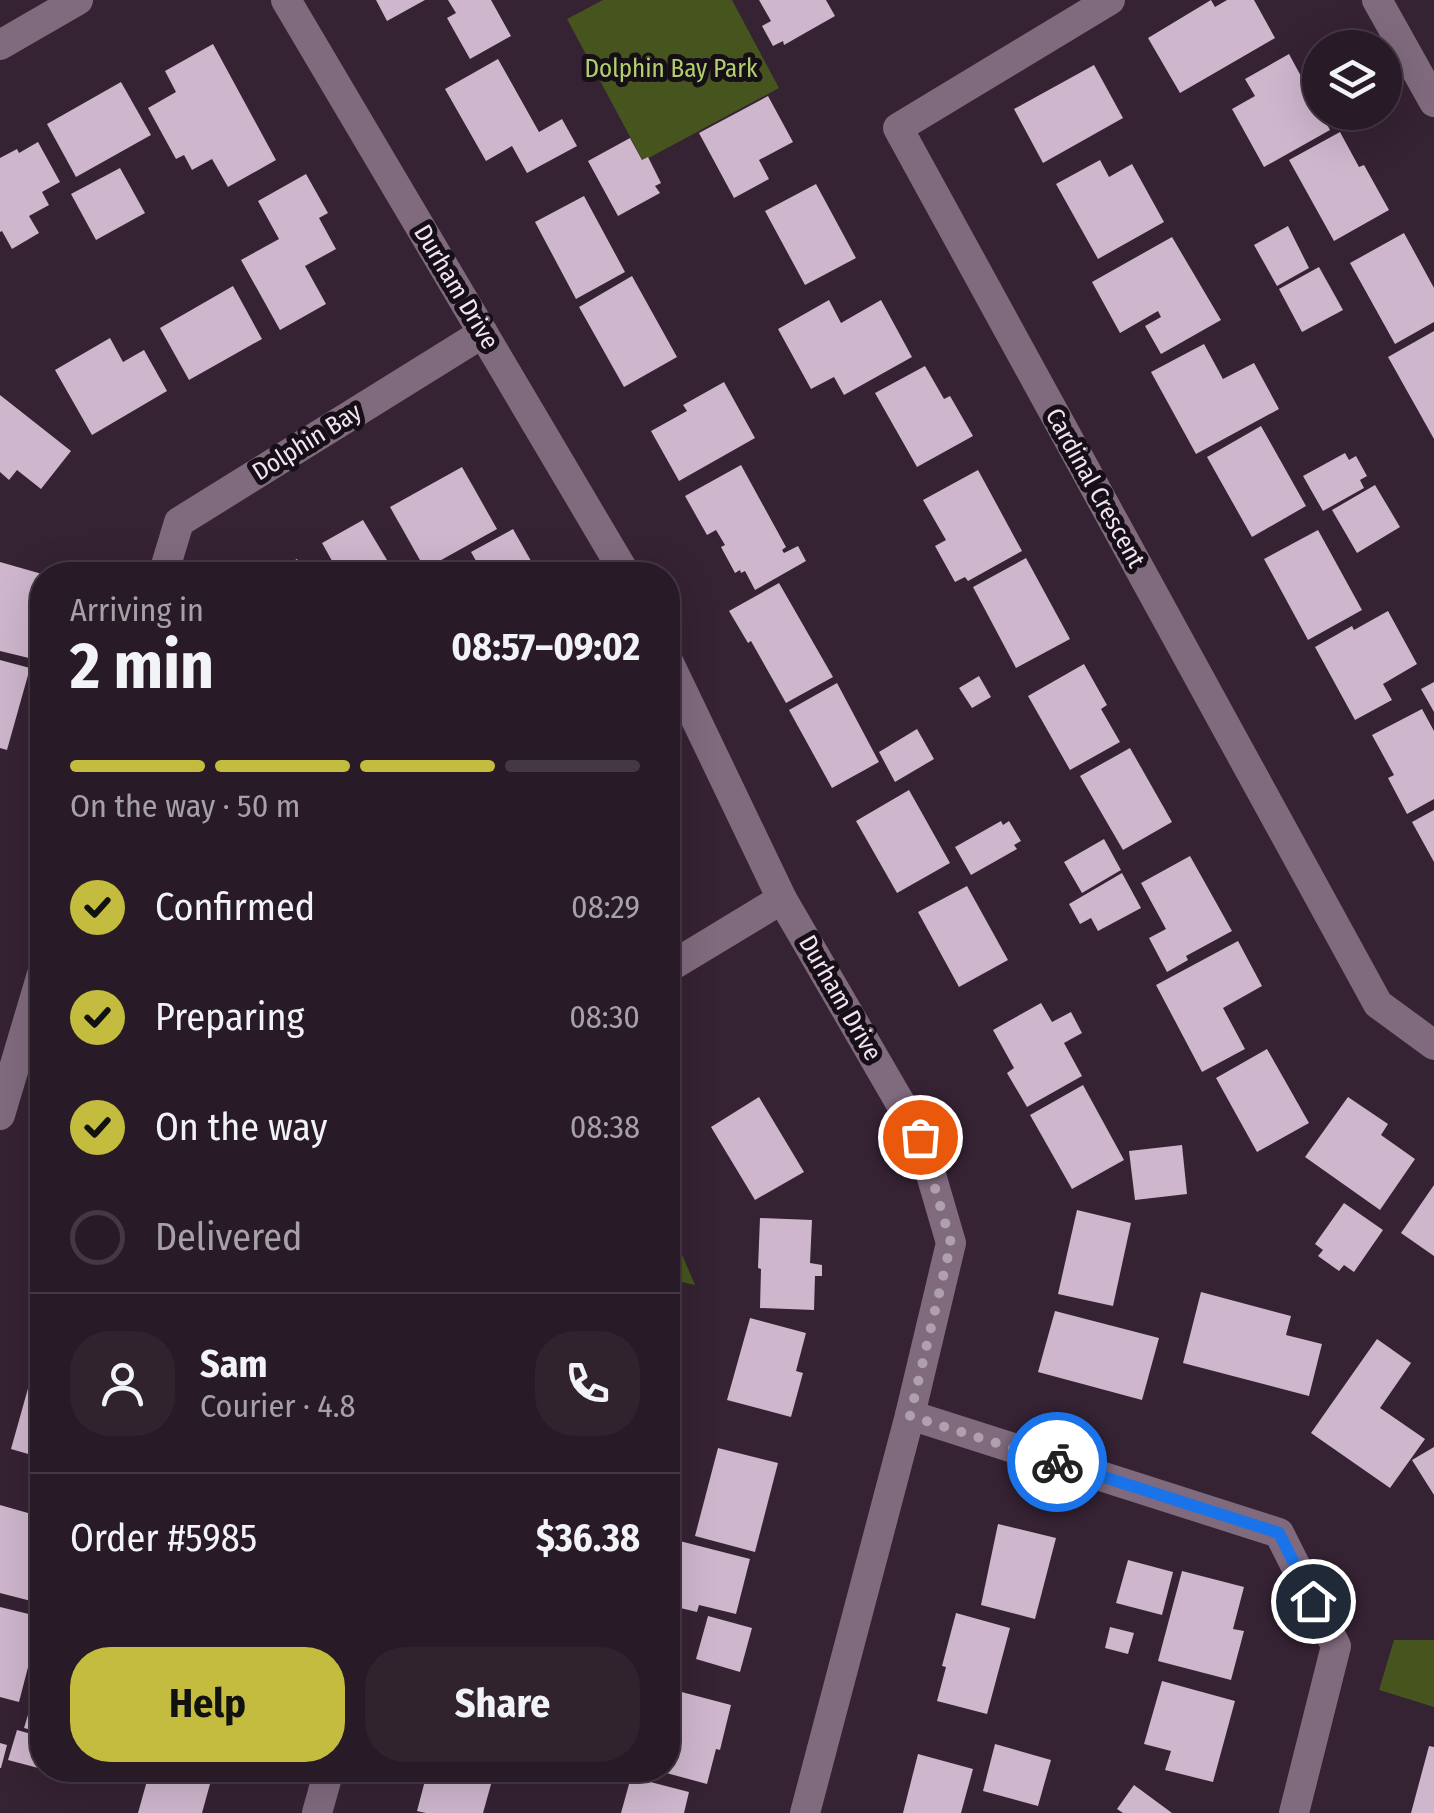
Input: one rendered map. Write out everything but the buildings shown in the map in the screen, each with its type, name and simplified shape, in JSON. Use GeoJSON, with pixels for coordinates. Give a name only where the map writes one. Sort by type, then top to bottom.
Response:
{"type":"FeatureCollection","features":[{"type":"Feature","properties":{"kind":"street"},"geometry":{"type":"LineString","coordinates":[[0,46],[78,0]]}},
{"type":"Feature","properties":{"kind":"street","name":"Durham Drive"},"geometry":{"type":"LineString","coordinates":[[286,0],[618,562]]}},
{"type":"Feature","properties":{"kind":"street","name":"Cardinal Crescent"},"geometry":{"type":"LineString","coordinates":[[1110,0],[898,128],[1378,1004],[1434,1044]]}},
{"type":"Feature","properties":{"kind":"street"},"geometry":{"type":"LineString","coordinates":[[1376,0],[1434,102]]}},
{"type":"Feature","properties":{"kind":"street","name":"Dolphin Bay"},"geometry":{"type":"LineString","coordinates":[[167,562],[179,522],[484,333]]}},
{"type":"Feature","properties":{"kind":"street","name":"Durham Drive"},"geometry":{"type":"LineString","coordinates":[[680,686],[782,899],[920,1137],[951,1243],[910,1416],[805,1813]]}},
{"type":"Feature","properties":{"kind":"street"},"geometry":{"type":"LineString","coordinates":[[680,961],[782,899]]}},
{"type":"Feature","properties":{"kind":"street"},"geometry":{"type":"LineString","coordinates":[[0,1114],[30,1014]]}},
{"type":"Feature","properties":{"kind":"street"},"geometry":{"type":"LineString","coordinates":[[910,1416],[1279,1533],[1336,1646],[1294,1813]]}},
{"type":"Feature","properties":{"kind":"street"},"geometry":{"type":"LineString","coordinates":[[317,1813],[325,1782]]}},
{"type":"Feature","properties":{"kind":"green space","name":"Dolphin Bay Park"},"geometry":{"type":"Polygon","coordinates":[[[603,0],[732,0],[779,88],[643,161],[567,19],[603,0]]]}},
{"type":"Feature","properties":{"kind":"green space"},"geometry":{"type":"Polygon","coordinates":[[[680,1250],[695,1285],[680,1282],[680,1250]]]}},
{"type":"Feature","properties":{"kind":"green space"},"geometry":{"type":"Polygon","coordinates":[[[1394,1640],[1434,1640],[1434,1707],[1379,1690],[1394,1640]]]}},
{"type":"Feature","properties":{"kind":"way so far"},"geometry":{"type":"LineString","coordinates":[[920,1137],[951,1243],[910,1416],[1057,1462]]}},
{"type":"Feature","properties":{"kind":"route"},"geometry":{"type":"LineString","coordinates":[[1057,1462],[1279,1533],[1313,1601]]}}]}
